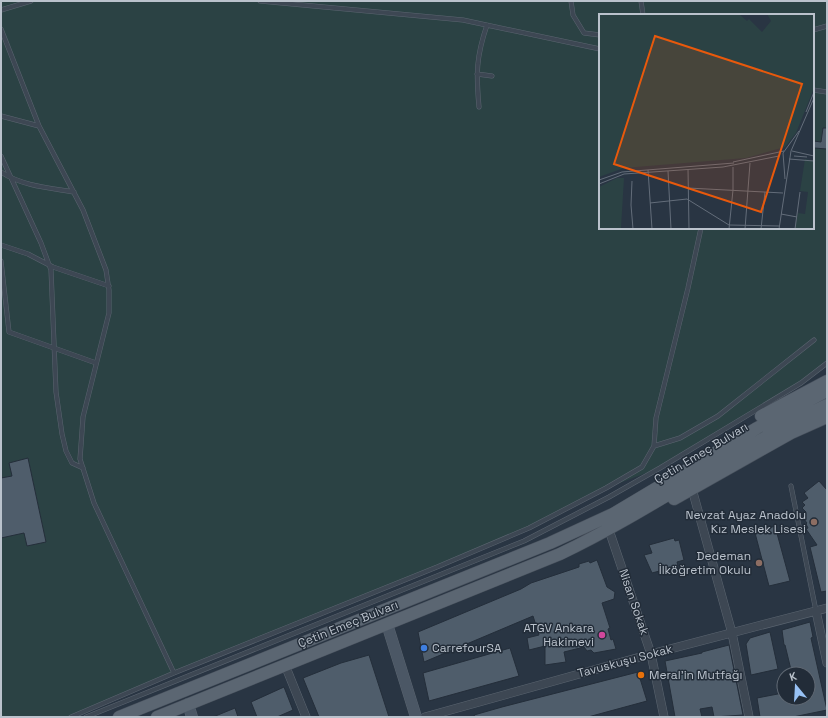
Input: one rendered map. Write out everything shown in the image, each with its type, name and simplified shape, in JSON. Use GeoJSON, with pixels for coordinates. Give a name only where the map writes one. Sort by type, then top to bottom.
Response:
{"type":"FeatureCollection","features":[{"type":"Feature","properties":{"kind":"main road","name":"Çetin Emeç Bulvarı"},"geometry":{"type":"LineString","coordinates":[[578,530],[619,503],[755,420],[827,381]]}},
{"type":"Feature","properties":{"kind":"main road","name":"Çetin Emeç Bulvarı"},"geometry":{"type":"LineString","coordinates":[[119,717],[578,530],[613,514],[757,428],[823,393]]}},
{"type":"Feature","properties":{"kind":"main road","name":"Çetin Emeç Bulvarı"},"geometry":{"type":"LineString","coordinates":[[157,717],[560,554],[592,538],[721,462],[827,405]]}},
{"type":"Feature","properties":{"kind":"main road","name":"Çetin Emeç Bulvarı"},"geometry":{"type":"LineString","coordinates":[[592,538],[611,536],[791,433],[827,417]]}},
{"type":"Feature","properties":{"kind":"main road"},"geometry":{"type":"LineString","coordinates":[[183,691],[188,704]]}},
{"type":"Feature","properties":{"kind":"street"},"geometry":{"type":"LineString","coordinates":[[692,489],[732,633],[749,717]]}},
{"type":"Feature","properties":{"kind":"street","name":"Nisan Sokak"},"geometry":{"type":"LineString","coordinates":[[611,536],[651,654],[664,717]]}},
{"type":"Feature","properties":{"kind":"street","name":"Tavuskuşu Sokak"},"geometry":{"type":"LineString","coordinates":[[425,717],[651,654],[827,608]]}},
{"type":"Feature","properties":{"kind":"street"},"geometry":{"type":"LineString","coordinates":[[816,611],[827,663]]}},
{"type":"Feature","properties":{"kind":"street"},"geometry":{"type":"LineString","coordinates":[[387,624],[416,717]]}},
{"type":"Feature","properties":{"kind":"street"},"geometry":{"type":"LineString","coordinates":[[285,665],[306,717]]}},
{"type":"Feature","properties":{"kind":"street"},"geometry":{"type":"LineString","coordinates":[[188,704],[192,717]]}},
{"type":"Feature","properties":{"kind":"lane"},"geometry":{"type":"LineString","coordinates":[[1,10],[31,1]]}},
{"type":"Feature","properties":{"kind":"lane"},"geometry":{"type":"LineString","coordinates":[[260,1],[463,20],[599,49]]}},
{"type":"Feature","properties":{"kind":"lane"},"geometry":{"type":"LineString","coordinates":[[571,1],[573,15],[584,33],[599,35]]}},
{"type":"Feature","properties":{"kind":"lane"},"geometry":{"type":"LineString","coordinates":[[641,1],[643,14]]}},
{"type":"Feature","properties":{"kind":"lane"},"geometry":{"type":"LineString","coordinates":[[479,107],[477,74],[479,52],[487,25]]}},
{"type":"Feature","properties":{"kind":"lane"},"geometry":{"type":"LineString","coordinates":[[814,30],[827,26]]}},
{"type":"Feature","properties":{"kind":"lane"},"geometry":{"type":"LineString","coordinates":[[1,29],[39,126],[83,210],[106,270],[109,286],[109,313],[83,417],[80,459],[94,503],[174,673]]}},
{"type":"Feature","properties":{"kind":"lane"},"geometry":{"type":"LineString","coordinates":[[477,74],[492,76]]}},
{"type":"Feature","properties":{"kind":"lane"},"geometry":{"type":"LineString","coordinates":[[814,90],[827,92]]}},
{"type":"Feature","properties":{"kind":"lane"},"geometry":{"type":"LineString","coordinates":[[479,100],[485,101]]}},
{"type":"Feature","properties":{"kind":"lane"},"geometry":{"type":"LineString","coordinates":[[1,116],[39,126]]}},
{"type":"Feature","properties":{"kind":"lane"},"geometry":{"type":"LineString","coordinates":[[1,156],[41,242],[51,270],[56,392],[66,451],[72,463],[83,469]]}},
{"type":"Feature","properties":{"kind":"lane"},"geometry":{"type":"LineString","coordinates":[[1,172],[12,179],[41,187],[74,192]]}},
{"type":"Feature","properties":{"kind":"lane"},"geometry":{"type":"LineString","coordinates":[[71,717],[174,673],[437,567],[529,528],[606,488],[642,467],[654,446],[656,418],[701,229]]}},
{"type":"Feature","properties":{"kind":"lane"},"geometry":{"type":"LineString","coordinates":[[1,245],[109,286]]}},
{"type":"Feature","properties":{"kind":"lane"},"geometry":{"type":"LineString","coordinates":[[1,262],[9,332],[96,363]]}},
{"type":"Feature","properties":{"kind":"lane"},"geometry":{"type":"LineString","coordinates":[[654,446],[680,438],[718,416],[814,340]]}},
{"type":"Feature","properties":{"kind":"lane"},"geometry":{"type":"LineString","coordinates":[[86,717],[524,541],[609,497],[660,468],[802,383],[827,363]]}},
{"type":"Feature","properties":{"kind":"lane"},"geometry":{"type":"LineString","coordinates":[[791,486],[816,611]]}},
{"type":"Feature","properties":{"kind":"green space"},"geometry":{"type":"Polygon","coordinates":[[[1,1],[827,1],[827,363],[801,383],[660,468],[606,488],[529,528],[71,717],[1,717],[1,1]]]}},
{"type":"Feature","properties":{"kind":"building"},"geometry":{"type":"Polygon","coordinates":[[[823,128],[827,128],[827,149],[814,148],[814,141],[821,142],[823,128]]]}},
{"type":"Feature","properties":{"kind":"building"},"geometry":{"type":"Polygon","coordinates":[[[28,458],[46,542],[27,546],[24,533],[1,538],[1,478],[12,476],[9,463],[28,458]]]}},
{"type":"Feature","properties":{"kind":"building"},"geometry":{"type":"Polygon","coordinates":[[[819,481],[827,490],[827,591],[821,592],[810,547],[817,545],[806,529],[808,528],[807,523],[803,518],[805,516],[802,514],[806,512],[802,508],[805,505],[802,502],[808,498],[804,493],[819,481]]]}},
{"type":"Feature","properties":{"kind":"building","name":"Dedeman İlköğretim Okulu"},"geometry":{"type":"Polygon","coordinates":[[[775,526],[790,581],[769,586],[755,533],[775,526]]]}},
{"type":"Feature","properties":{"kind":"building"},"geometry":{"type":"Polygon","coordinates":[[[674,538],[675,541],[679,540],[684,560],[677,562],[678,566],[652,573],[644,555],[652,553],[649,545],[674,538]]]}},
{"type":"Feature","properties":{"kind":"building"},"geometry":{"type":"Polygon","coordinates":[[[597,560],[607,587],[615,592],[614,599],[602,603],[610,628],[608,629],[611,640],[613,639],[616,649],[594,653],[591,650],[587,651],[584,647],[564,652],[566,662],[545,665],[545,646],[529,650],[527,638],[539,635],[533,616],[424,662],[418,632],[521,589],[531,583],[579,567],[579,564],[589,561],[590,563],[597,560]]]}},
{"type":"Feature","properties":{"kind":"building"},"geometry":{"type":"Polygon","coordinates":[[[810,622],[813,637],[811,638],[827,710],[793,717],[760,717],[757,698],[776,694],[776,706],[816,706],[816,666],[790,666],[784,645],[782,630],[810,622]]]}},
{"type":"Feature","properties":{"kind":"building"},"geometry":{"type":"Polygon","coordinates":[[[770,632],[777,666],[776,666],[776,669],[751,675],[746,644],[750,638],[770,632]]]}},
{"type":"Feature","properties":{"kind":"building"},"geometry":{"type":"Polygon","coordinates":[[[729,645],[743,715],[714,717],[712,707],[700,709],[702,717],[675,717],[665,661],[702,653],[729,645]]]}},
{"type":"Feature","properties":{"kind":"building"},"geometry":{"type":"Polygon","coordinates":[[[510,648],[519,676],[429,701],[423,673],[510,648]]]}},
{"type":"Feature","properties":{"kind":"building"},"geometry":{"type":"Polygon","coordinates":[[[369,655],[389,717],[319,717],[303,678],[341,663],[369,655]]]}},
{"type":"Feature","properties":{"kind":"building"},"geometry":{"type":"Polygon","coordinates":[[[638,672],[647,701],[588,717],[475,717],[474,715],[502,707],[638,672]]]}},
{"type":"Feature","properties":{"kind":"building"},"geometry":{"type":"Polygon","coordinates":[[[284,687],[293,710],[277,717],[257,717],[251,702],[284,687]]]}},
{"type":"Feature","properties":{"kind":"building"},"geometry":{"type":"Polygon","coordinates":[[[235,708],[238,717],[213,717],[235,708]]]}},
{"type":"Feature","properties":{"kind":"place","name":"Nevzat Ayaz Anadolu Kız Meslek Lisesi"},"geometry":{"type":"Point","coordinates":[814,522]}},
{"type":"Feature","properties":{"kind":"place","name":"Dedeman İlköğretim Okulu"},"geometry":{"type":"Point","coordinates":[759,563]}},
{"type":"Feature","properties":{"kind":"place","name":"ATGV Ankara Hakimevi"},"geometry":{"type":"Point","coordinates":[602,635]}},
{"type":"Feature","properties":{"kind":"place","name":"CarrefourSA"},"geometry":{"type":"Point","coordinates":[424,648]}},
{"type":"Feature","properties":{"kind":"place","name":"Meral'in Mutfağı"},"geometry":{"type":"Point","coordinates":[641,675]}}]}
